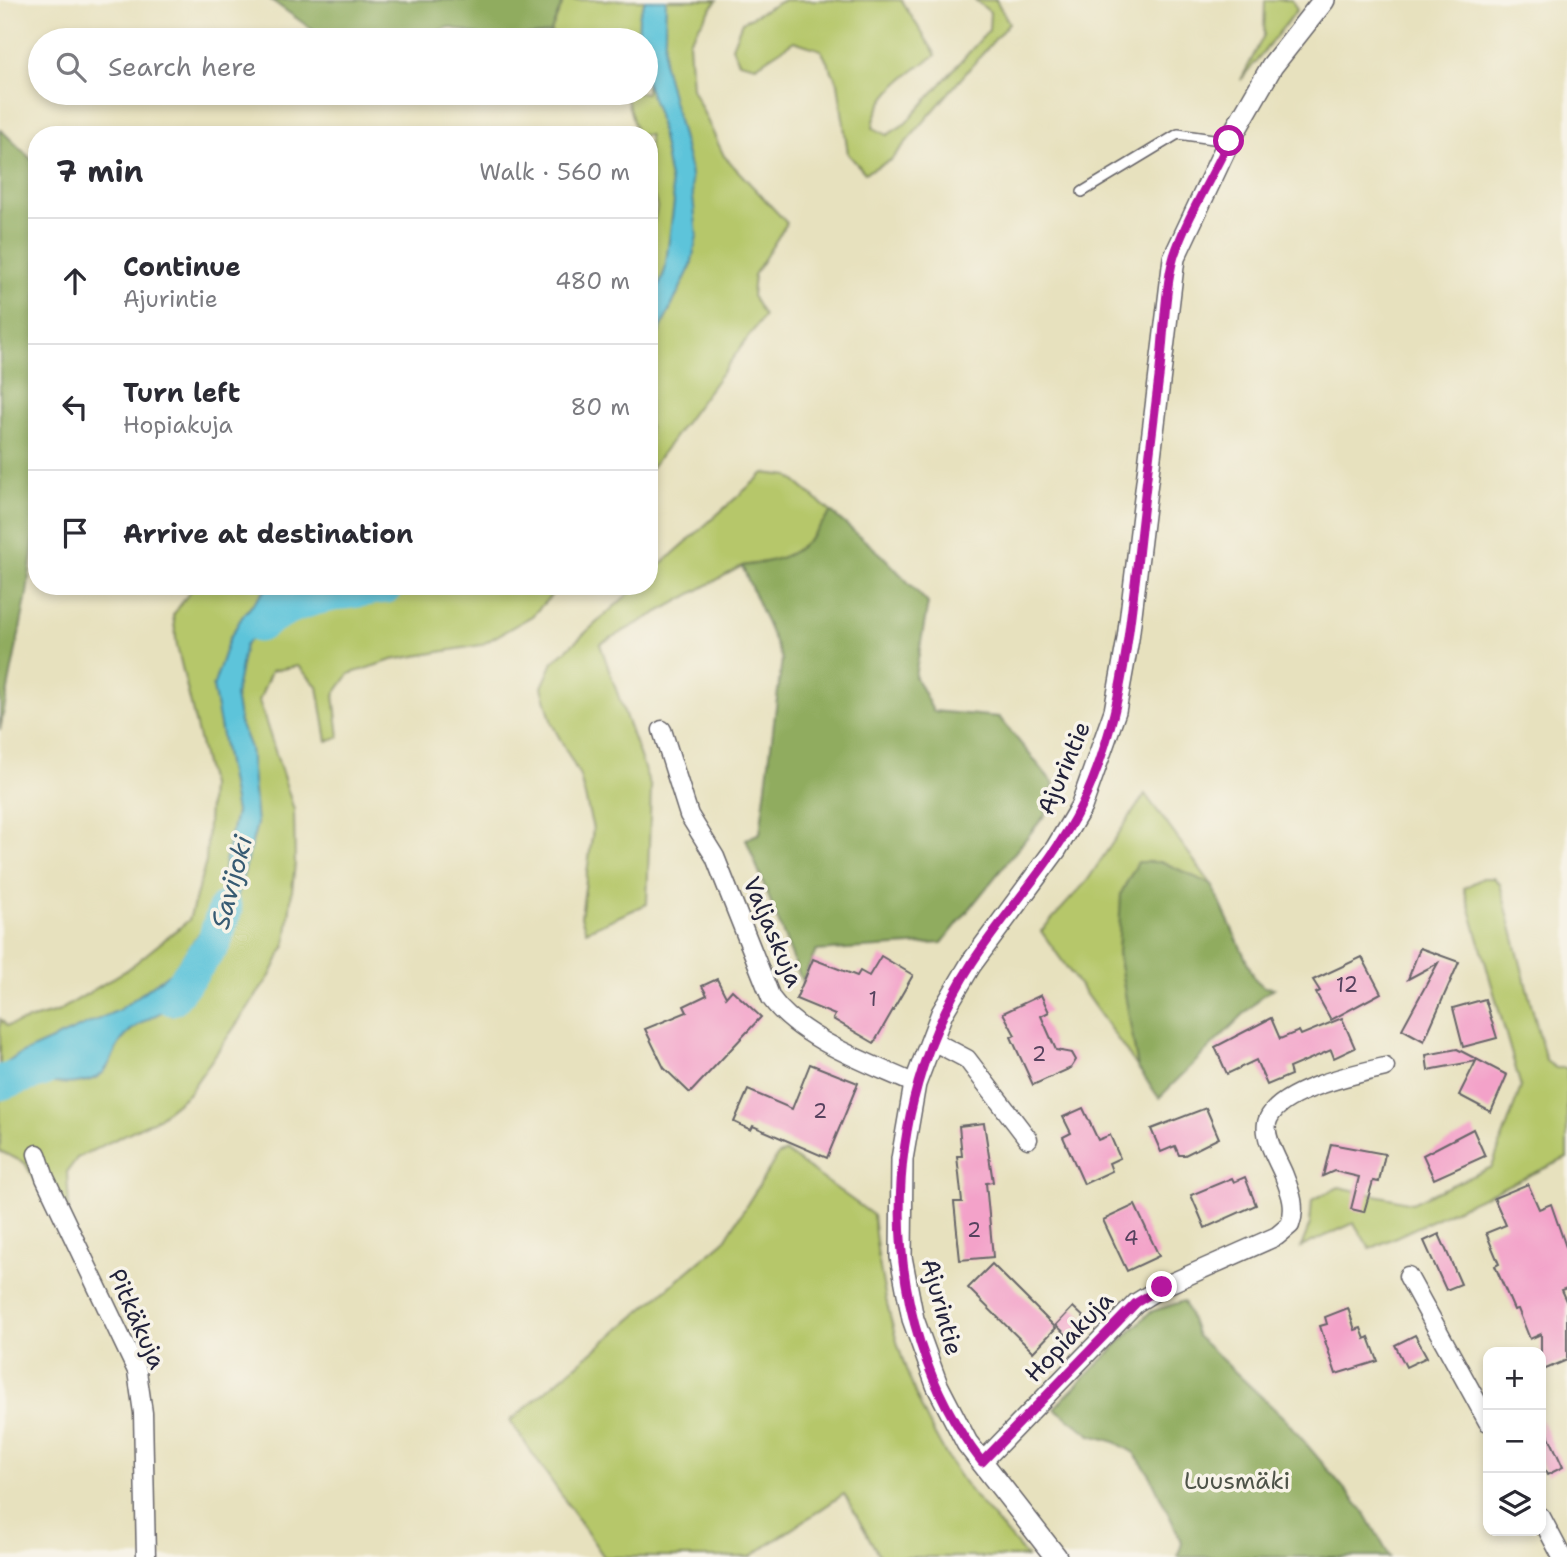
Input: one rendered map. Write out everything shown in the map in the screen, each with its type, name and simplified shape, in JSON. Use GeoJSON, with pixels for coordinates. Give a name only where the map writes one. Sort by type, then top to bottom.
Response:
{"type":"FeatureCollection","features":[{"type":"Feature","properties":{"kind":"street","name":"Ajurintie"},"geometry":{"type":"LineString","coordinates":[[1055,1557],[967,1443],[937,1385],[913,1319],[901,1257],[902,1159],[915,1084],[931,1040],[971,964],[1056,849],[1081,807],[1115,711],[1128,639],[1174,258],[1229,141],[1272,66],[1324,0]]}},
{"type":"Feature","properties":{"kind":"street","name":"Valjaskuja"},"geometry":{"type":"LineString","coordinates":[[662,730],[689,815],[715,857],[776,1006],[782,1014],[810,1033],[915,1084]]}},
{"type":"Feature","properties":{"kind":"street"},"geometry":{"type":"LineString","coordinates":[[931,1040],[967,1059],[1027,1139]]}},
{"type":"Feature","properties":{"kind":"street","name":"Hopiakuja"},"geometry":{"type":"LineString","coordinates":[[982,1462],[1136,1303],[1162,1287],[1277,1236],[1290,1225],[1292,1195],[1268,1135],[1267,1123],[1277,1107],[1345,1075],[1385,1067]]}},
{"type":"Feature","properties":{"kind":"street","name":"Pitkäkuja"},"geometry":{"type":"LineString","coordinates":[[37,1154],[45,1178],[136,1371],[144,1413],[146,1557]]}},
{"type":"Feature","properties":{"kind":"street"},"geometry":{"type":"LineString","coordinates":[[1408,1276],[1483,1413]]}},
{"type":"Feature","properties":{"kind":"street"},"geometry":{"type":"LineString","coordinates":[[1546,1527],[1562,1557]]}},
{"type":"Feature","properties":{"kind":"lane"},"geometry":{"type":"LineString","coordinates":[[1082,192],[1178,134],[1229,141]]}},
{"type":"Feature","properties":{"kind":"green space"},"geometry":{"type":"Polygon","coordinates":[[[271,0],[564,0],[552,28],[310,28],[271,0]]]}},
{"type":"Feature","properties":{"kind":"green space"},"geometry":{"type":"Polygon","coordinates":[[[564,0],[717,0],[689,41],[692,88],[724,156],[787,223],[754,275],[752,296],[764,316],[658,459],[658,126],[634,126],[628,105],[658,105],[658,28],[552,28],[564,0]]]}},
{"type":"Feature","properties":{"kind":"green space"},"geometry":{"type":"Polygon","coordinates":[[[784,0],[901,0],[936,55],[905,77],[880,105],[873,128],[887,135],[906,123],[989,30],[990,12],[975,0],[996,0],[1009,23],[891,160],[865,173],[848,154],[838,83],[821,50],[794,41],[756,66],[739,62],[732,47],[742,22],[784,0]]]}},
{"type":"Feature","properties":{"kind":"green space"},"geometry":{"type":"Polygon","coordinates":[[[1265,0],[1292,0],[1297,10],[1241,80],[1264,35],[1265,0]]]}},
{"type":"Feature","properties":{"kind":"green space"},"geometry":{"type":"Polygon","coordinates":[[[0,129],[28,156],[28,586],[0,730],[0,129]]]}},
{"type":"Feature","properties":{"kind":"green space"},"geometry":{"type":"Polygon","coordinates":[[[764,473],[789,476],[831,512],[804,547],[780,560],[742,566],[600,644],[651,788],[647,904],[586,931],[581,917],[593,829],[580,776],[552,724],[542,687],[553,662],[627,595],[658,595],[658,567],[764,473]]]}},
{"type":"Feature","properties":{"kind":"green space"},"geometry":{"type":"Polygon","coordinates":[[[831,512],[882,555],[928,603],[915,676],[933,711],[999,717],[1054,784],[1045,815],[942,943],[816,951],[802,982],[746,839],[760,833],[782,659],[742,566],[773,560],[794,551],[811,537],[831,512]]]}},
{"type":"Feature","properties":{"kind":"green space"},"geometry":{"type":"Polygon","coordinates":[[[187,595],[552,595],[532,616],[481,645],[392,660],[349,674],[334,695],[339,737],[327,741],[318,687],[298,666],[271,671],[259,701],[294,810],[295,864],[286,943],[270,976],[188,1094],[157,1119],[77,1158],[67,1172],[69,1208],[55,1217],[25,1163],[0,1151],[0,1019],[7,1026],[57,1012],[128,969],[189,920],[206,862],[210,785],[177,646],[173,615],[187,595]]]}},
{"type":"Feature","properties":{"kind":"green space"},"geometry":{"type":"Polygon","coordinates":[[[1145,794],[1212,885],[1163,863],[1118,953],[1138,1068],[1041,931],[1087,881],[1145,794]]]}},
{"type":"Feature","properties":{"kind":"green space"},"geometry":{"type":"Polygon","coordinates":[[[1138,862],[1163,862],[1212,885],[1255,979],[1264,987],[1274,988],[1261,997],[1159,1098],[1138,1068],[1118,953],[1121,893],[1138,862]]]}},
{"type":"Feature","properties":{"kind":"green space"},"geometry":{"type":"Polygon","coordinates":[[[1483,878],[1494,878],[1500,884],[1546,1061],[1556,1068],[1567,1068],[1567,1158],[1370,1249],[1354,1223],[1301,1247],[1310,1224],[1312,1200],[1339,1187],[1412,1203],[1492,1167],[1521,1087],[1464,888],[1483,878]]]}},
{"type":"Feature","properties":{"kind":"green space"},"geometry":{"type":"Polygon","coordinates":[[[786,1152],[873,1215],[891,1321],[901,1355],[928,1422],[965,1484],[1027,1557],[880,1557],[844,1494],[750,1557],[604,1557],[510,1421],[724,1241],[778,1155],[786,1152]]]}},
{"type":"Feature","properties":{"kind":"green space","name":"Luusmäki"},"geometry":{"type":"Polygon","coordinates":[[[1184,1301],[1197,1336],[1285,1419],[1365,1513],[1390,1557],[1178,1557],[1182,1542],[1150,1475],[1134,1453],[1115,1442],[1091,1435],[1054,1408],[1150,1312],[1184,1301]]]}},
{"type":"Feature","properties":{"kind":"water"},"geometry":{"type":"Polygon","coordinates":[[[645,0],[666,0],[664,65],[690,167],[697,236],[691,266],[658,334],[658,288],[665,270],[674,202],[654,105],[658,105],[658,28],[638,28],[639,16],[645,0]]]}},
{"type":"Feature","properties":{"kind":"water"},"geometry":{"type":"Polygon","coordinates":[[[260,595],[339,595],[303,600],[280,610],[245,645],[235,696],[240,723],[250,748],[257,824],[235,906],[215,949],[204,954],[171,1015],[165,1010],[132,1030],[121,1041],[105,1071],[99,1076],[67,1084],[19,1078],[0,1079],[0,1068],[18,1055],[119,1010],[171,972],[216,910],[223,887],[225,862],[236,812],[213,687],[229,639],[242,617],[260,595]]]}},
{"type":"Feature","properties":{"kind":"building"},"geometry":{"type":"Polygon","coordinates":[[[1420,948],[1459,962],[1424,1041],[1402,1029],[1438,963],[1408,979],[1420,948]]]}},
{"type":"Feature","properties":{"kind":"building"},"geometry":{"type":"Polygon","coordinates":[[[881,956],[913,975],[874,1043],[833,1019],[835,1015],[796,999],[813,959],[857,976],[860,971],[869,976],[881,956]]]}},
{"type":"Feature","properties":{"kind":"building"},"geometry":{"type":"Polygon","coordinates":[[[1362,957],[1381,993],[1331,1020],[1316,993],[1320,991],[1313,980],[1362,957]]]}},
{"type":"Feature","properties":{"kind":"building"},"geometry":{"type":"Polygon","coordinates":[[[717,979],[726,997],[732,990],[761,1017],[690,1093],[664,1068],[645,1029],[687,1012],[684,1006],[707,995],[702,986],[717,979]]]}},
{"type":"Feature","properties":{"kind":"building"},"geometry":{"type":"Polygon","coordinates":[[[1041,995],[1049,1012],[1041,1016],[1056,1050],[1072,1053],[1076,1060],[1071,1068],[1033,1085],[1011,1037],[1015,1035],[1003,1013],[1041,995]]]}},
{"type":"Feature","properties":{"kind":"building"},"geometry":{"type":"Polygon","coordinates":[[[1485,999],[1497,1038],[1463,1047],[1453,1008],[1485,999]]]}},
{"type":"Feature","properties":{"kind":"building"},"geometry":{"type":"Polygon","coordinates":[[[1271,1018],[1280,1039],[1299,1031],[1301,1035],[1342,1018],[1355,1048],[1334,1058],[1331,1050],[1289,1068],[1291,1075],[1267,1085],[1256,1060],[1227,1074],[1215,1047],[1271,1018]]]}},
{"type":"Feature","properties":{"kind":"building"},"geometry":{"type":"Polygon","coordinates":[[[1457,1049],[1507,1075],[1491,1112],[1459,1095],[1476,1061],[1428,1070],[1426,1055],[1457,1049]]]}},
{"type":"Feature","properties":{"kind":"building"},"geometry":{"type":"Polygon","coordinates":[[[810,1064],[858,1083],[827,1158],[753,1126],[751,1130],[734,1122],[748,1090],[792,1109],[810,1064]]]}},
{"type":"Feature","properties":{"kind":"building"},"geometry":{"type":"Polygon","coordinates":[[[1083,1108],[1098,1140],[1110,1135],[1120,1158],[1109,1163],[1112,1171],[1084,1184],[1063,1137],[1071,1133],[1063,1117],[1083,1108]]]}},
{"type":"Feature","properties":{"kind":"building"},"geometry":{"type":"Polygon","coordinates":[[[1206,1108],[1219,1138],[1185,1155],[1179,1155],[1175,1146],[1161,1152],[1151,1129],[1206,1108]]]}},
{"type":"Feature","properties":{"kind":"building"},"geometry":{"type":"Polygon","coordinates":[[[984,1123],[993,1182],[986,1183],[993,1257],[960,1260],[954,1202],[962,1202],[957,1156],[962,1156],[959,1126],[984,1123]]]}},
{"type":"Feature","properties":{"kind":"building"},"geometry":{"type":"Polygon","coordinates":[[[1473,1129],[1485,1156],[1434,1179],[1423,1155],[1473,1129]]]}},
{"type":"Feature","properties":{"kind":"building"},"geometry":{"type":"Polygon","coordinates":[[[1331,1144],[1385,1154],[1379,1182],[1373,1181],[1364,1212],[1351,1209],[1359,1177],[1334,1171],[1323,1176],[1331,1144]]]}},
{"type":"Feature","properties":{"kind":"building"},"geometry":{"type":"Polygon","coordinates":[[[1245,1177],[1256,1205],[1205,1228],[1191,1195],[1232,1178],[1234,1182],[1245,1177]]]}},
{"type":"Feature","properties":{"kind":"building"},"geometry":{"type":"Polygon","coordinates":[[[1528,1184],[1539,1209],[1551,1204],[1567,1250],[1567,1288],[1561,1290],[1567,1303],[1567,1360],[1546,1369],[1546,1347],[1541,1347],[1541,1334],[1530,1339],[1518,1309],[1514,1310],[1495,1266],[1499,1264],[1486,1233],[1506,1225],[1494,1198],[1528,1184]]]}},
{"type":"Feature","properties":{"kind":"building"},"geometry":{"type":"Polygon","coordinates":[[[1135,1205],[1159,1256],[1127,1271],[1103,1220],[1135,1205]]]}},
{"type":"Feature","properties":{"kind":"building"},"geometry":{"type":"Polygon","coordinates":[[[1439,1234],[1461,1284],[1446,1290],[1424,1241],[1439,1234]]]}},
{"type":"Feature","properties":{"kind":"building"},"geometry":{"type":"Polygon","coordinates":[[[992,1264],[1056,1328],[1033,1352],[968,1288],[992,1264]]]}},
{"type":"Feature","properties":{"kind":"building"},"geometry":{"type":"Polygon","coordinates":[[[1073,1307],[1092,1325],[1075,1343],[1056,1325],[1073,1307]]]}},
{"type":"Feature","properties":{"kind":"building"},"geometry":{"type":"Polygon","coordinates":[[[1348,1308],[1355,1330],[1361,1328],[1365,1339],[1369,1337],[1378,1361],[1336,1374],[1320,1326],[1327,1324],[1325,1317],[1348,1308]]]}},
{"type":"Feature","properties":{"kind":"building"},"geometry":{"type":"Polygon","coordinates":[[[1415,1335],[1427,1357],[1406,1367],[1395,1345],[1415,1335]]]}},
{"type":"Feature","properties":{"kind":"building"},"geometry":{"type":"Polygon","coordinates":[[[1546,1430],[1563,1467],[1547,1475],[1546,1473],[1546,1430]]]}},
{"type":"Feature","properties":{"kind":"waterway","name":"Savijoki"},"geometry":{"type":"LineString","coordinates":[[259,625],[288,607],[330,595]]}},
{"type":"Feature","properties":{"kind":"waterway","name":"Savijoki"},"geometry":{"type":"LineString","coordinates":[[172,998],[214,942],[225,909]]}},
{"type":"Feature","properties":{"kind":"waterway","name":"Savijoki"},"geometry":{"type":"LineString","coordinates":[[0,1083],[41,1070],[62,1059]]}},
{"type":"Feature","properties":{"kind":"route"},"geometry":{"type":"LineString","coordinates":[[1162,1287],[1136,1303],[1079,1365],[982,1462],[967,1443],[937,1385],[913,1319],[901,1257],[899,1206],[902,1159],[915,1084],[942,1013],[1004,915],[1056,849],[1081,807],[1115,711],[1128,639],[1174,258],[1229,141]]}}]}
